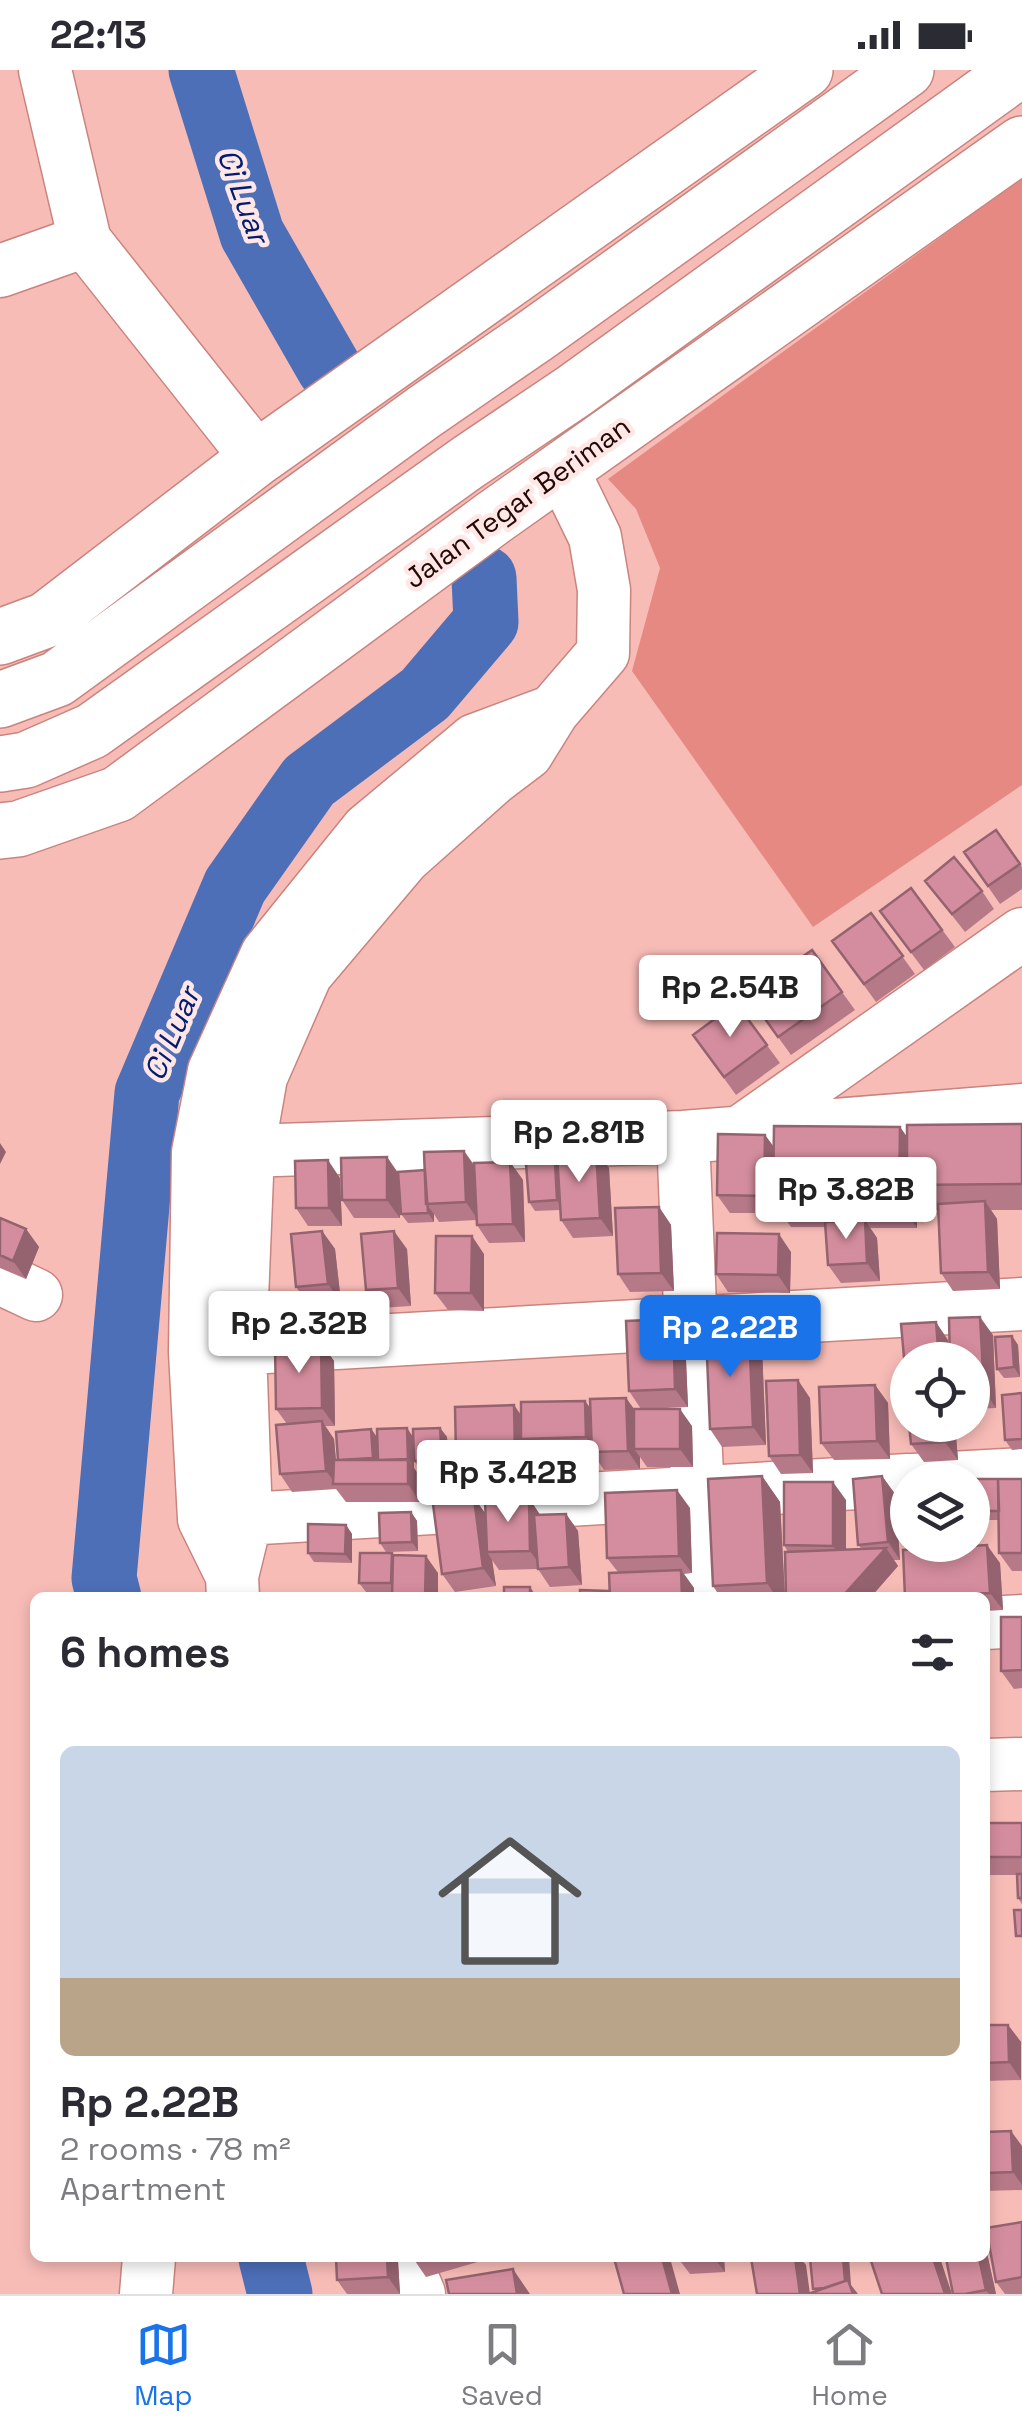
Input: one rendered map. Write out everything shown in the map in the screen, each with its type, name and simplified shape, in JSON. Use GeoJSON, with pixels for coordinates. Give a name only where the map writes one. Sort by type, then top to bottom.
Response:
{"type":"FeatureCollection","features":[{"type":"Feature","properties":{"kind":"main road"},"geometry":{"type":"LineString","coordinates":[[0,637],[46,620],[258,458],[805,70]]}},
{"type":"Feature","properties":{"kind":"main road"},"geometry":{"type":"LineString","coordinates":[[0,700],[57,679],[424,412],[906,70]]}},
{"type":"Feature","properties":{"kind":"main road","name":"Jalan Tegar Beriman"},"geometry":{"type":"LineString","coordinates":[[0,764],[26,760],[92,731],[466,463],[574,391],[1018,70]]}},
{"type":"Feature","properties":{"kind":"main road","name":"Jalan Tegar Beriman"},"geometry":{"type":"LineString","coordinates":[[0,831],[118,794],[562,469],[1022,144]]}},
{"type":"Feature","properties":{"kind":"main road"},"geometry":{"type":"LineString","coordinates":[[536,335],[574,391]]}},
{"type":"Feature","properties":{"kind":"street"},"geometry":{"type":"LineString","coordinates":[[46,70],[84,241],[258,458]]}},
{"type":"Feature","properties":{"kind":"street"},"geometry":{"type":"LineString","coordinates":[[0,272],[84,241]]}},
{"type":"Feature","properties":{"kind":"street"},"geometry":{"type":"LineString","coordinates":[[233,1587],[225,1519],[217,1350],[223,1152],[214,1071],[267,954],[367,830],[475,740],[553,711],[603,653],[604,590],[595,538],[562,469]]}},
{"type":"Feature","properties":{"kind":"street"},"geometry":{"type":"LineString","coordinates":[[741,1132],[1019,942]]}},
{"type":"Feature","properties":{"kind":"street"},"geometry":{"type":"LineString","coordinates":[[223,1152],[683,1137],[1022,1110]]}},
{"type":"Feature","properties":{"kind":"street"},"geometry":{"type":"LineString","coordinates":[[683,1137],[702,1592]]}},
{"type":"Feature","properties":{"kind":"street"},"geometry":{"type":"LineString","coordinates":[[217,1350],[1022,1304]]}},
{"type":"Feature","properties":{"kind":"street"},"geometry":{"type":"LineString","coordinates":[[990,1476],[1022,1474]]}},
{"type":"Feature","properties":{"kind":"street"},"geometry":{"type":"LineString","coordinates":[[225,1519],[890,1481]]}},
{"type":"Feature","properties":{"kind":"street"},"geometry":{"type":"LineString","coordinates":[[990,1623],[1022,1621]]}},
{"type":"Feature","properties":{"kind":"street"},"geometry":{"type":"LineString","coordinates":[[990,1765],[1022,1764]]}},
{"type":"Feature","properties":{"kind":"street"},"geometry":{"type":"LineString","coordinates":[[146,2294],[150,2262]]}},
{"type":"Feature","properties":{"kind":"street"},"geometry":{"type":"LineString","coordinates":[[405,2262],[420,2294]]}},
{"type":"Feature","properties":{"kind":"shaded area"},"geometry":{"type":"Polygon","coordinates":[[[1022,178],[1022,785],[813,927],[632,671],[660,568],[636,509],[608,479],[1022,178]]]}},
{"type":"Feature","properties":{"kind":"building"},"geometry":{"type":"Polygon","coordinates":[[[996,830],[1020,864],[988,886],[964,852],[996,830]]]}},
{"type":"Feature","properties":{"kind":"building"},"geometry":{"type":"Polygon","coordinates":[[[954,857],[982,891],[952,914],[925,881],[954,857]]]}},
{"type":"Feature","properties":{"kind":"building"},"geometry":{"type":"Polygon","coordinates":[[[911,888],[942,930],[911,952],[880,911],[911,888]]]}},
{"type":"Feature","properties":{"kind":"building"},"geometry":{"type":"Polygon","coordinates":[[[871,913],[903,956],[864,984],[832,941],[871,913]]]}},
{"type":"Feature","properties":{"kind":"building"},"geometry":{"type":"Polygon","coordinates":[[[812,950],[842,992],[778,1037],[748,995],[812,950]]]}},
{"type":"Feature","properties":{"kind":"building"},"geometry":{"type":"Polygon","coordinates":[[[736,1003],[767,1045],[724,1077],[693,1035],[736,1003]]]}},
{"type":"Feature","properties":{"kind":"building"},"geometry":{"type":"Polygon","coordinates":[[[1022,1124],[1022,1184],[907,1185],[907,1125],[1022,1124]]]}},
{"type":"Feature","properties":{"kind":"building"},"geometry":{"type":"Polygon","coordinates":[[[774,1126],[900,1127],[899,1202],[773,1201],[774,1126]]]}},
{"type":"Feature","properties":{"kind":"building"},"geometry":{"type":"Polygon","coordinates":[[[718,1134],[765,1135],[764,1196],[717,1195],[718,1134]]]}},
{"type":"Feature","properties":{"kind":"building"},"geometry":{"type":"Polygon","coordinates":[[[596,1150],[600,1218],[561,1220],[557,1153],[596,1150]]]}},
{"type":"Feature","properties":{"kind":"building"},"geometry":{"type":"Polygon","coordinates":[[[464,1151],[466,1202],[426,1204],[424,1152],[464,1151]]]}},
{"type":"Feature","properties":{"kind":"building"},"geometry":{"type":"Polygon","coordinates":[[[387,1157],[387,1200],[342,1200],[341,1158],[387,1157]]]}},
{"type":"Feature","properties":{"kind":"building"},"geometry":{"type":"Polygon","coordinates":[[[328,1160],[329,1208],[296,1208],[295,1161],[328,1160]]]}},
{"type":"Feature","properties":{"kind":"building"},"geometry":{"type":"Polygon","coordinates":[[[510,1162],[513,1224],[477,1225],[474,1163],[510,1162]]]}},
{"type":"Feature","properties":{"kind":"building"},"geometry":{"type":"Polygon","coordinates":[[[555,1162],[557,1200],[529,1202],[526,1164],[555,1162]]]}},
{"type":"Feature","properties":{"kind":"building"},"geometry":{"type":"Polygon","coordinates":[[[425,1170],[428,1213],[401,1214],[398,1172],[425,1170]]]}},
{"type":"Feature","properties":{"kind":"building"},"geometry":{"type":"Polygon","coordinates":[[[985,1201],[988,1272],[941,1273],[938,1204],[985,1201]]]}},
{"type":"Feature","properties":{"kind":"building"},"geometry":{"type":"Polygon","coordinates":[[[659,1207],[661,1273],[618,1274],[615,1208],[659,1207]]]}},
{"type":"Feature","properties":{"kind":"building"},"geometry":{"type":"Polygon","coordinates":[[[0,1218],[26,1229],[13,1261],[0,1255],[0,1218]]]}},
{"type":"Feature","properties":{"kind":"building"},"geometry":{"type":"Polygon","coordinates":[[[865,1220],[867,1263],[828,1265],[825,1222],[865,1220]]]}},
{"type":"Feature","properties":{"kind":"building"},"geometry":{"type":"Polygon","coordinates":[[[322,1231],[328,1284],[296,1287],[291,1234],[322,1231]]]}},
{"type":"Feature","properties":{"kind":"building"},"geometry":{"type":"Polygon","coordinates":[[[394,1231],[398,1288],[366,1290],[361,1234],[394,1231]]]}},
{"type":"Feature","properties":{"kind":"building"},"geometry":{"type":"Polygon","coordinates":[[[717,1233],[779,1234],[778,1275],[716,1274],[717,1233]]]}},
{"type":"Feature","properties":{"kind":"building"},"geometry":{"type":"Polygon","coordinates":[[[436,1236],[472,1236],[471,1293],[435,1293],[436,1236]]]}},
{"type":"Feature","properties":{"kind":"building"},"geometry":{"type":"Polygon","coordinates":[[[980,1317],[981,1342],[950,1342],[949,1318],[980,1317]]]}},
{"type":"Feature","properties":{"kind":"building"},"geometry":{"type":"Polygon","coordinates":[[[673,1319],[675,1389],[629,1391],[626,1321],[673,1319]]]}},
{"type":"Feature","properties":{"kind":"building"},"geometry":{"type":"Polygon","coordinates":[[[936,1322],[938,1342],[903,1342],[901,1324],[936,1322]]]}},
{"type":"Feature","properties":{"kind":"building"},"geometry":{"type":"Polygon","coordinates":[[[749,1330],[753,1427],[710,1429],[706,1332],[749,1330]]]}},
{"type":"Feature","properties":{"kind":"building"},"geometry":{"type":"Polygon","coordinates":[[[1012,1336],[1014,1367],[997,1369],[995,1337],[1012,1336]]]}},
{"type":"Feature","properties":{"kind":"building"},"geometry":{"type":"Polygon","coordinates":[[[321,1343],[322,1408],[276,1409],[275,1344],[321,1343]]]}},
{"type":"Feature","properties":{"kind":"building"},"geometry":{"type":"Polygon","coordinates":[[[798,1380],[800,1455],[769,1456],[766,1381],[798,1380]]]}},
{"type":"Feature","properties":{"kind":"building"},"geometry":{"type":"Polygon","coordinates":[[[875,1385],[877,1441],[821,1443],[819,1387],[875,1385]]]}},
{"type":"Feature","properties":{"kind":"building"},"geometry":{"type":"Polygon","coordinates":[[[1022,1393],[1022,1439],[1005,1440],[1002,1395],[1022,1393]]]}},
{"type":"Feature","properties":{"kind":"building"},"geometry":{"type":"Polygon","coordinates":[[[626,1398],[628,1451],[592,1452],[590,1399],[626,1398]]]}},
{"type":"Feature","properties":{"kind":"building"},"geometry":{"type":"Polygon","coordinates":[[[585,1401],[586,1437],[521,1439],[521,1402],[585,1401]]]}},
{"type":"Feature","properties":{"kind":"building"},"geometry":{"type":"Polygon","coordinates":[[[514,1405],[515,1453],[456,1455],[455,1407],[514,1405]]]}},
{"type":"Feature","properties":{"kind":"building"},"geometry":{"type":"Polygon","coordinates":[[[634,1409],[680,1409],[680,1449],[634,1449],[634,1409]]]}},
{"type":"Feature","properties":{"kind":"building"},"geometry":{"type":"Polygon","coordinates":[[[322,1421],[326,1471],[280,1474],[276,1425],[322,1421]]]}},
{"type":"Feature","properties":{"kind":"building"},"geometry":{"type":"Polygon","coordinates":[[[407,1428],[408,1459],[378,1460],[377,1429],[407,1428]]]}},
{"type":"Feature","properties":{"kind":"building"},"geometry":{"type":"Polygon","coordinates":[[[440,1428],[442,1459],[414,1461],[413,1429],[440,1428]]]}},
{"type":"Feature","properties":{"kind":"building"},"geometry":{"type":"Polygon","coordinates":[[[371,1429],[373,1458],[338,1460],[336,1432],[371,1429]]]}},
{"type":"Feature","properties":{"kind":"building"},"geometry":{"type":"Polygon","coordinates":[[[334,1460],[408,1460],[408,1484],[333,1484],[334,1460]]]}},
{"type":"Feature","properties":{"kind":"building"},"geometry":{"type":"Polygon","coordinates":[[[762,1476],[767,1583],[713,1586],[708,1479],[762,1476]]]}},
{"type":"Feature","properties":{"kind":"building"},"geometry":{"type":"Polygon","coordinates":[[[882,1476],[888,1542],[858,1545],[853,1479],[882,1476]]]}},
{"type":"Feature","properties":{"kind":"building"},"geometry":{"type":"Polygon","coordinates":[[[990,1479],[998,1479],[999,1511],[990,1511],[990,1479]]]}},
{"type":"Feature","properties":{"kind":"building"},"geometry":{"type":"Polygon","coordinates":[[[998,1479],[1022,1479],[1022,1553],[999,1553],[998,1479]]]}},
{"type":"Feature","properties":{"kind":"building"},"geometry":{"type":"Polygon","coordinates":[[[784,1482],[833,1482],[833,1546],[784,1545],[784,1482]]]}},
{"type":"Feature","properties":{"kind":"building"},"geometry":{"type":"Polygon","coordinates":[[[677,1490],[679,1556],[607,1558],[605,1493],[677,1490]]]}},
{"type":"Feature","properties":{"kind":"building"},"geometry":{"type":"Polygon","coordinates":[[[474,1498],[483,1568],[442,1574],[433,1504],[474,1498]]]}},
{"type":"Feature","properties":{"kind":"building"},"geometry":{"type":"Polygon","coordinates":[[[529,1498],[530,1551],[487,1552],[485,1500],[529,1498]]]}},
{"type":"Feature","properties":{"kind":"building"},"geometry":{"type":"Polygon","coordinates":[[[411,1512],[412,1542],[380,1543],[379,1513],[411,1512]]]}},
{"type":"Feature","properties":{"kind":"building"},"geometry":{"type":"Polygon","coordinates":[[[566,1514],[569,1567],[538,1569],[534,1515],[566,1514]]]}},
{"type":"Feature","properties":{"kind":"building"},"geometry":{"type":"Polygon","coordinates":[[[308,1524],[346,1525],[345,1554],[308,1553],[308,1524]]]}},
{"type":"Feature","properties":{"kind":"building"},"geometry":{"type":"Polygon","coordinates":[[[886,1548],[846,1592],[786,1592],[785,1552],[886,1548]]]}},
{"type":"Feature","properties":{"kind":"building"},"geometry":{"type":"Polygon","coordinates":[[[360,1553],[392,1553],[391,1583],[359,1583],[360,1553]]]}},
{"type":"Feature","properties":{"kind":"building"},"geometry":{"type":"Polygon","coordinates":[[[393,1555],[426,1556],[425,1592],[392,1592],[393,1555]]]}},
{"type":"Feature","properties":{"kind":"building"},"geometry":{"type":"Polygon","coordinates":[[[904,1562],[988,1562],[990,1592],[905,1592],[904,1562]]]}},
{"type":"Feature","properties":{"kind":"building"},"geometry":{"type":"Polygon","coordinates":[[[681,1570],[682,1592],[610,1592],[609,1573],[681,1570]]]}},
{"type":"Feature","properties":{"kind":"building"},"geometry":{"type":"Polygon","coordinates":[[[504,1587],[530,1587],[530,1592],[504,1592],[504,1587]]]}},
{"type":"Feature","properties":{"kind":"building"},"geometry":{"type":"Polygon","coordinates":[[[1001,1617],[1022,1617],[1022,1670],[1001,1671],[1001,1617]]]}},
{"type":"Feature","properties":{"kind":"building"},"geometry":{"type":"Polygon","coordinates":[[[990,1823],[1022,1823],[1022,1857],[990,1857],[990,1823]]]}},
{"type":"Feature","properties":{"kind":"building"},"geometry":{"type":"Polygon","coordinates":[[[1017,1874],[1022,1874],[1022,1898],[1018,1898],[1017,1874]]]}},
{"type":"Feature","properties":{"kind":"building"},"geometry":{"type":"Polygon","coordinates":[[[1014,1910],[1022,1910],[1022,1936],[1016,1936],[1014,1910]]]}},
{"type":"Feature","properties":{"kind":"building"},"geometry":{"type":"Polygon","coordinates":[[[990,2025],[1008,2025],[1009,2062],[990,2063],[990,2025]]]}},
{"type":"Feature","properties":{"kind":"building"},"geometry":{"type":"Polygon","coordinates":[[[1011,2131],[1013,2172],[990,2173],[990,2132],[1011,2131]]]}},
{"type":"Feature","properties":{"kind":"building"},"geometry":{"type":"Polygon","coordinates":[[[1022,2222],[1022,2277],[996,2282],[990,2227],[1022,2222]]]}},
{"type":"Feature","properties":{"kind":"building"},"geometry":{"type":"Polygon","coordinates":[[[336,2262],[387,2262],[388,2277],[337,2280],[336,2262]]]}},
{"type":"Feature","properties":{"kind":"building"},"geometry":{"type":"Polygon","coordinates":[[[615,2262],[663,2262],[672,2294],[624,2294],[615,2262]]]}},
{"type":"Feature","properties":{"kind":"building"},"geometry":{"type":"Polygon","coordinates":[[[752,2262],[796,2262],[800,2294],[757,2294],[752,2262]]]}},
{"type":"Feature","properties":{"kind":"building"},"geometry":{"type":"Polygon","coordinates":[[[810,2262],[843,2262],[845,2281],[813,2289],[810,2262]]]}},
{"type":"Feature","properties":{"kind":"building"},"geometry":{"type":"Polygon","coordinates":[[[871,2262],[934,2262],[945,2294],[882,2294],[871,2262]]]}},
{"type":"Feature","properties":{"kind":"building"},"geometry":{"type":"Polygon","coordinates":[[[947,2262],[980,2262],[986,2290],[953,2294],[947,2262]]]}},
{"type":"Feature","properties":{"kind":"building"},"geometry":{"type":"Polygon","coordinates":[[[513,2269],[517,2294],[449,2294],[446,2280],[513,2269]]]}},
{"type":"Feature","properties":{"kind":"building"},"geometry":{"type":"Polygon","coordinates":[[[848,2280],[853,2294],[808,2294],[848,2280]]]}},
{"type":"Feature","properties":{"kind":"waterway","name":"Ci Luar"},"geometry":{"type":"LineString","coordinates":[[201,70],[252,234],[329,368]]}},
{"type":"Feature","properties":{"kind":"waterway","name":"Ci Luar"},"geometry":{"type":"LineString","coordinates":[[108,1592],[104,1578],[147,1093],[235,886],[309,781],[425,694],[486,622],[484,578]]}},
{"type":"Feature","properties":{"kind":"waterway","name":"Ci Luar"},"geometry":{"type":"LineString","coordinates":[[272,2262],[280,2294]]}}]}
